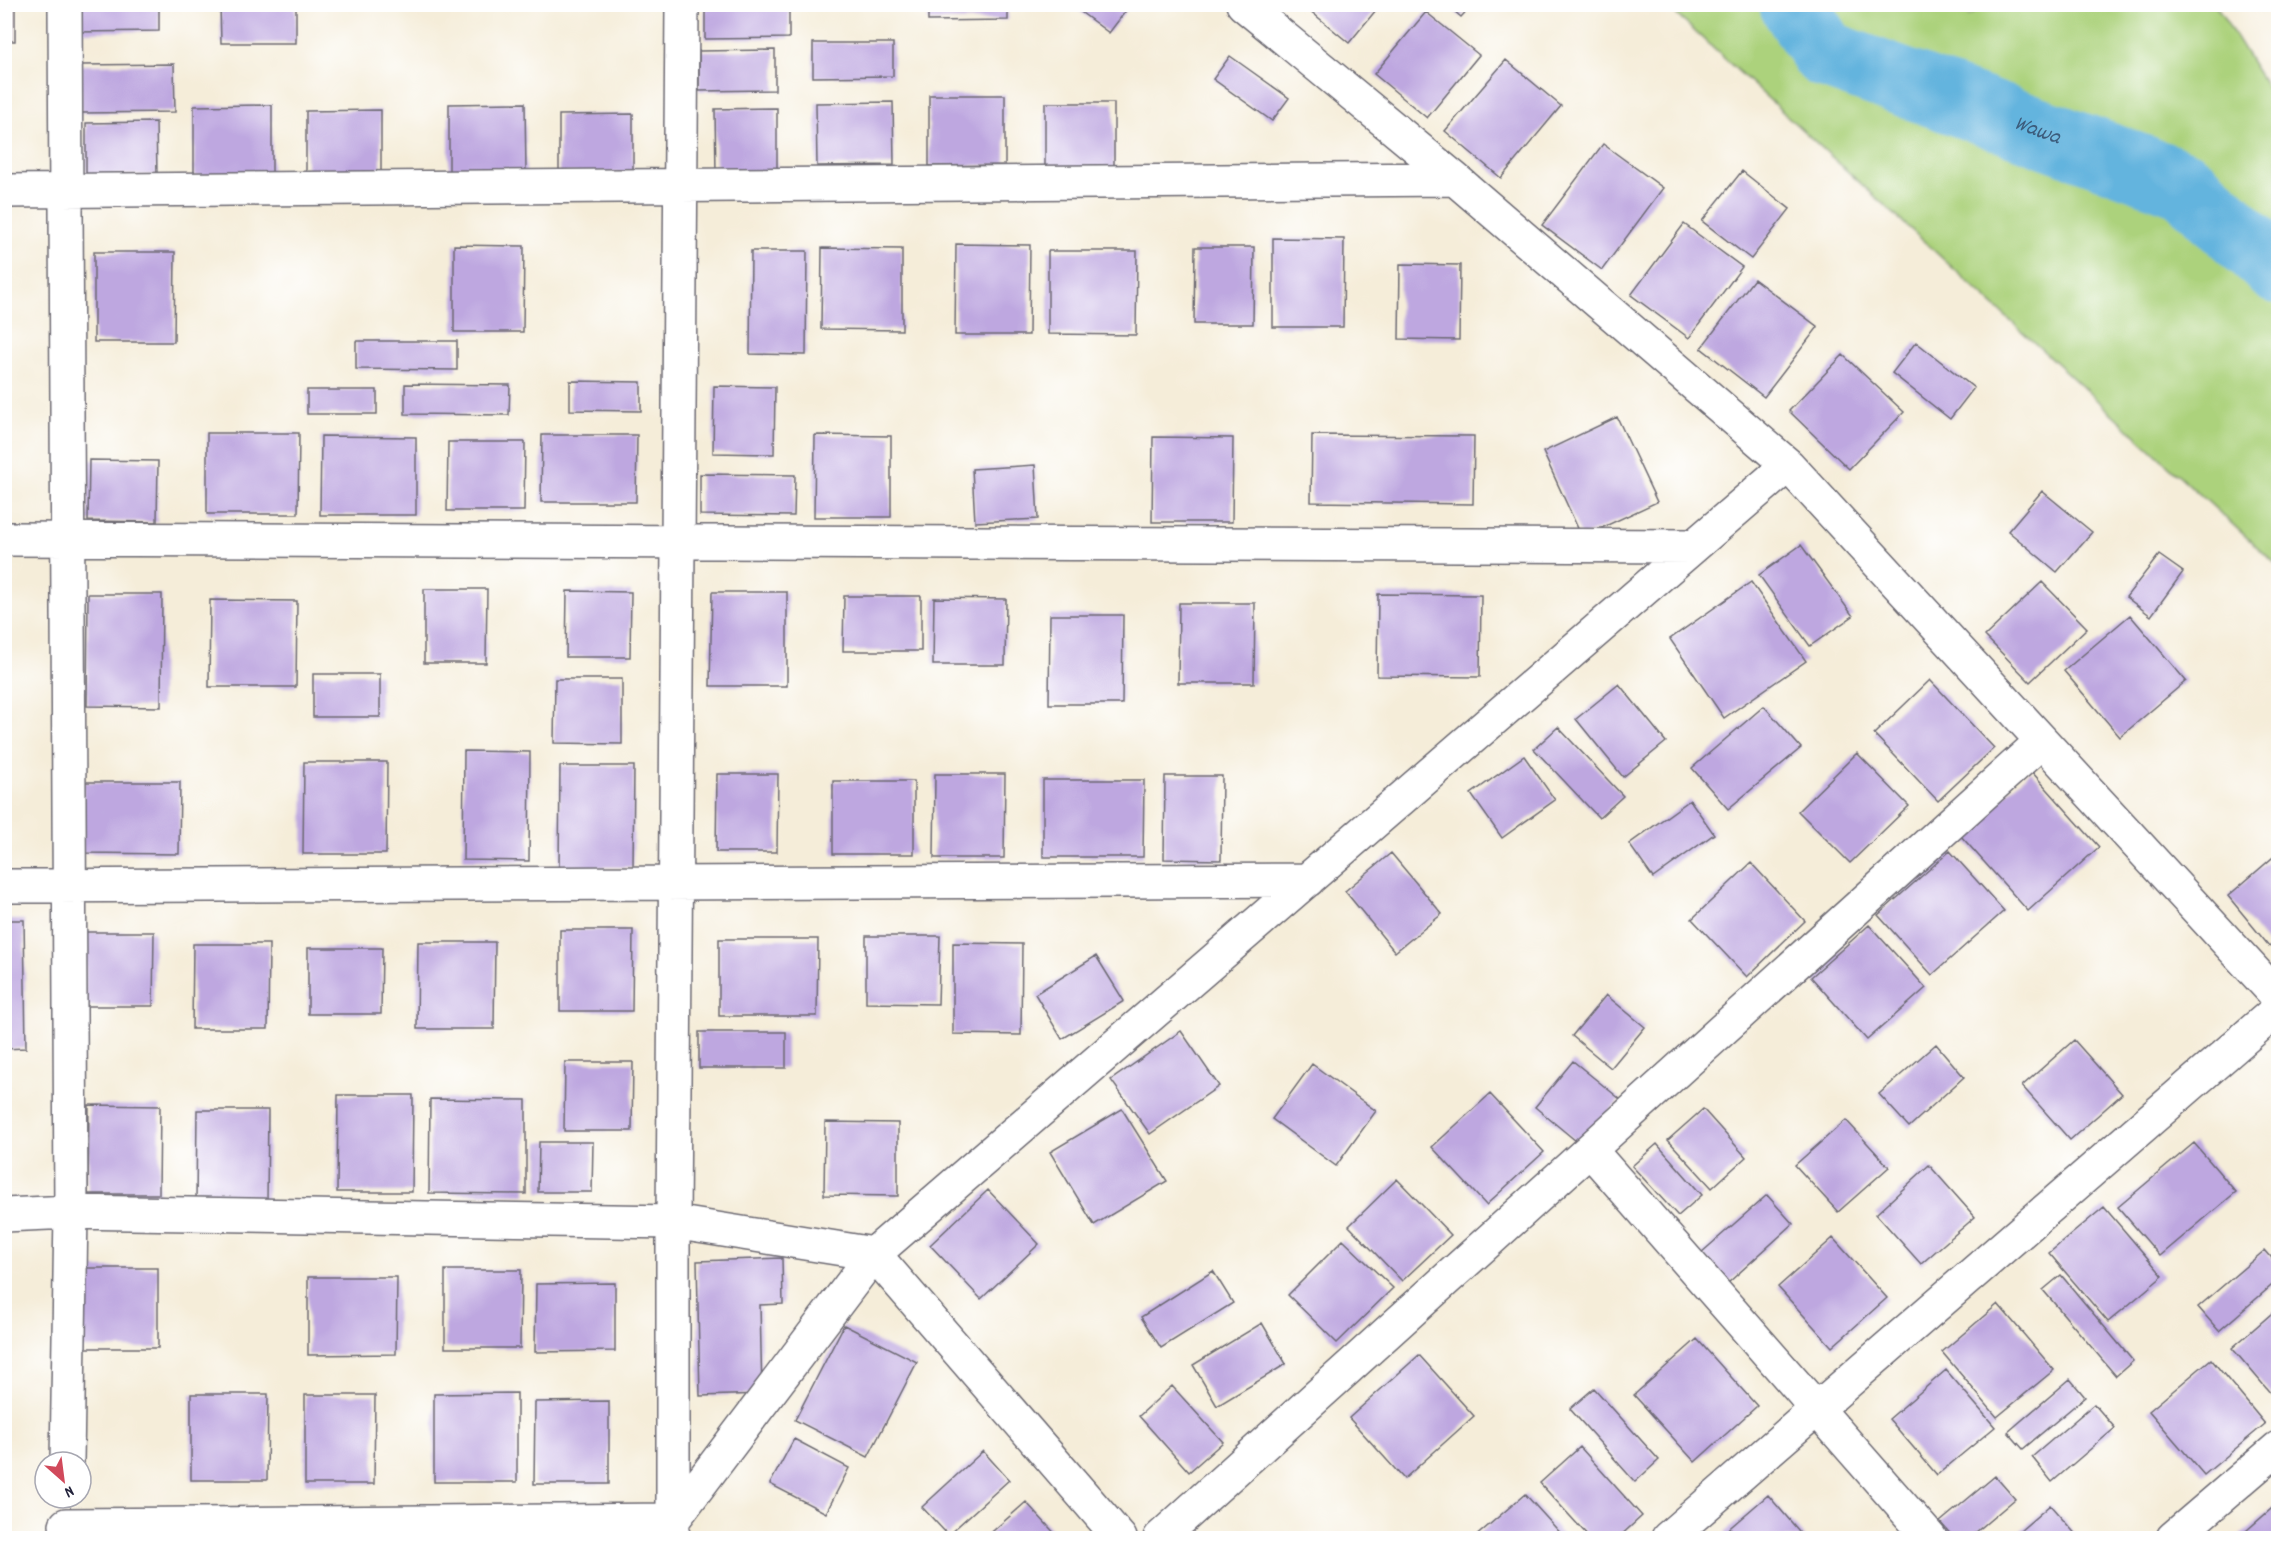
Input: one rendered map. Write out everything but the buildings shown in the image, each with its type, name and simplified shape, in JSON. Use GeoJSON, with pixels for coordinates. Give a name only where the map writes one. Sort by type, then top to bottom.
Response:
{"type":"FeatureCollection","features":[{"type":"Feature","properties":{"kind":"street"},"geometry":{"type":"LineString","coordinates":[[65,4],[71,1212],[67,1450]]}},
{"type":"Feature","properties":{"kind":"street"},"geometry":{"type":"LineString","coordinates":[[673,1529],[675,883],[682,4]]}},
{"type":"Feature","properties":{"kind":"street"},"geometry":{"type":"LineString","coordinates":[[1243,4],[1455,179],[1788,465],[2278,997]]}},
{"type":"Feature","properties":{"kind":"street"},"geometry":{"type":"LineString","coordinates":[[4,191],[1455,179]]}},
{"type":"Feature","properties":{"kind":"street"},"geometry":{"type":"LineString","coordinates":[[673,1529],[874,1254],[1788,465]]}},
{"type":"Feature","properties":{"kind":"street"},"geometry":{"type":"LineString","coordinates":[[4,539],[1693,546]]}},
{"type":"Feature","properties":{"kind":"street"},"geometry":{"type":"LineString","coordinates":[[1160,1539],[2042,741]]}},
{"type":"Feature","properties":{"kind":"street"},"geometry":{"type":"LineString","coordinates":[[4,886],[1308,880]]}},
{"type":"Feature","properties":{"kind":"street"},"geometry":{"type":"LineString","coordinates":[[1668,1539],[2278,1009]]}},
{"type":"Feature","properties":{"kind":"street"},"geometry":{"type":"LineString","coordinates":[[1590,1150],[1930,1539]]}},
{"type":"Feature","properties":{"kind":"street"},"geometry":{"type":"LineString","coordinates":[[4,1215],[71,1212],[673,1222],[874,1254],[1120,1539]]}},
{"type":"Feature","properties":{"kind":"street"},"geometry":{"type":"LineString","coordinates":[[2173,1539],[2278,1448]]}},
{"type":"Feature","properties":{"kind":"street"},"geometry":{"type":"LineString","coordinates":[[66,1520],[673,1529]]}},
{"type":"Feature","properties":{"kind":"green space"},"geometry":{"type":"Polygon","coordinates":[[[1987,4],[2216,5],[2278,105],[2278,566],[1666,5],[1963,5],[1969,16],[1987,4]]]}},
{"type":"Feature","properties":{"kind":"waterway","name":"Wawa"},"geometry":{"type":"LineString","coordinates":[[1793,4],[1825,54],[2184,184],[2278,270]]}}]}
